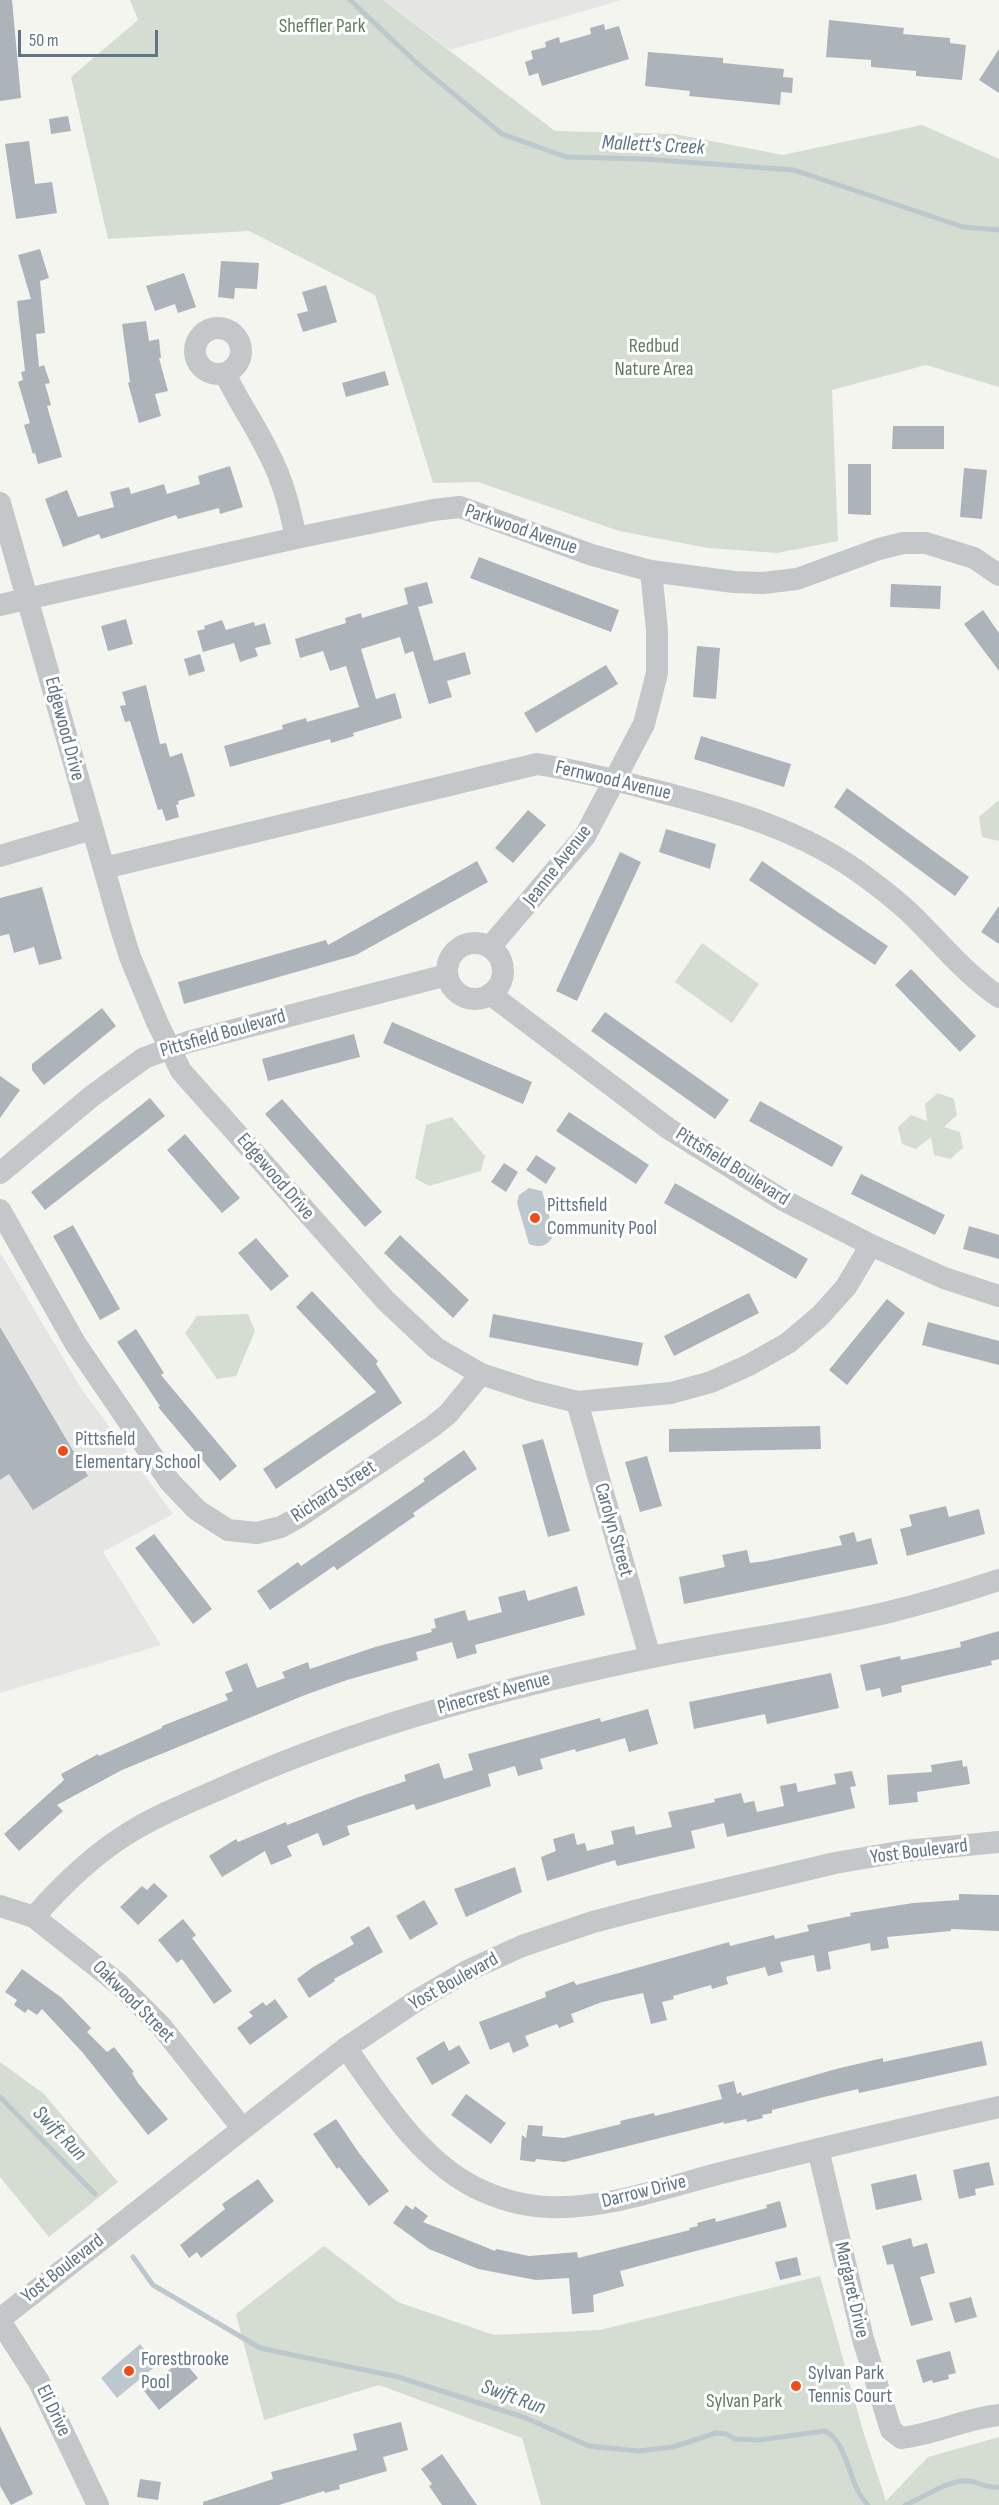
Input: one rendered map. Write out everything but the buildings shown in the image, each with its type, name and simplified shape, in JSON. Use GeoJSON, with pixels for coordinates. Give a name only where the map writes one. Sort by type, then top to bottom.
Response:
{"type":"FeatureCollection","features":[{"type":"Feature","properties":{"kind":"street"},"geometry":{"type":"LineString","coordinates":[[225,373],[238,401],[270,456],[291,513],[296,538]]}},
{"type":"Feature","properties":{"kind":"street","name":"Edgewood Drive"},"geometry":{"type":"LineString","coordinates":[[0,503],[130,957],[181,1071],[386,1301],[436,1348],[481,1374],[577,1402],[671,1393],[711,1382],[749,1365],[788,1343],[820,1316],[846,1287],[871,1245]]}},
{"type":"Feature","properties":{"kind":"street","name":"Parkwood Avenue"},"geometry":{"type":"LineString","coordinates":[[0,605],[296,538],[433,510],[460,507],[592,555],[651,571],[734,582],[797,579],[879,549],[903,543],[926,543],[974,558],[999,575]]}},
{"type":"Feature","properties":{"kind":"street","name":"Jeanne Avenue"},"geometry":{"type":"LineString","coordinates":[[490,947],[585,836],[644,724],[657,673],[657,630],[651,571]]}},
{"type":"Feature","properties":{"kind":"street","name":"Fernwood Avenue"},"geometry":{"type":"LineString","coordinates":[[104,868],[537,764],[567,768],[728,809],[781,828],[817,846],[866,876],[909,912],[981,985],[999,997]]}},
{"type":"Feature","properties":{"kind":"street"},"geometry":{"type":"LineString","coordinates":[[0,856],[92,829]]}},
{"type":"Feature","properties":{"kind":"street"},"geometry":{"type":"LineString","coordinates":[[475,942],[490,947],[497,953],[503,968],[500,985],[480,999],[462,997],[455,991],[447,975],[449,959],[459,947],[475,942]]}},
{"type":"Feature","properties":{"kind":"street","name":"Pittsfield Boulevard"},"geometry":{"type":"LineString","coordinates":[[0,1173],[92,1096],[144,1058],[170,1047],[447,975]]}},
{"type":"Feature","properties":{"kind":"street","name":"Pittsfield Boulevard"},"geometry":{"type":"LineString","coordinates":[[490,994],[669,1129],[783,1200],[871,1245],[944,1278],[999,1296]]}},
{"type":"Feature","properties":{"kind":"street","name":"Richard Street"},"geometry":{"type":"LineString","coordinates":[[0,1210],[75,1343],[170,1482],[197,1510],[228,1530],[256,1533],[280,1527],[299,1517],[432,1427],[448,1414],[481,1374]]}},
{"type":"Feature","properties":{"kind":"street","name":"Carolyn Street"},"geometry":{"type":"LineString","coordinates":[[577,1402],[650,1657]]}},
{"type":"Feature","properties":{"kind":"street","name":"Pinecrest Avenue"},"geometry":{"type":"LineString","coordinates":[[34,1917],[60,1888],[127,1834],[171,1811],[283,1762],[392,1722],[472,1698],[650,1657],[888,1612],[944,1598],[999,1580]]}},
{"type":"Feature","properties":{"kind":"street","name":"Yost Boulevard"},"geometry":{"type":"LineString","coordinates":[[0,2320],[346,2048],[419,1999],[469,1970],[522,1946],[592,1922],[835,1863],[905,1851],[999,1842]]}},
{"type":"Feature","properties":{"kind":"street","name":"Oakwood Street"},"geometry":{"type":"LineString","coordinates":[[0,1906],[34,1917],[120,1985],[161,2026],[242,2128]]}},
{"type":"Feature","properties":{"kind":"street","name":"Darrow Drive"},"geometry":{"type":"LineString","coordinates":[[346,2048],[430,2157],[473,2186],[507,2200],[547,2207],[596,2204],[999,2107]]}},
{"type":"Feature","properties":{"kind":"street","name":"Margaret Drive"},"geometry":{"type":"LineString","coordinates":[[818,2149],[863,2339],[891,2430],[901,2438],[977,2418],[999,2415]]}},
{"type":"Feature","properties":{"kind":"street","name":"Eli Drive"},"geometry":{"type":"LineString","coordinates":[[0,2320],[39,2382],[98,2505]]}},
{"type":"Feature","properties":{"kind":"shaded area"},"geometry":{"type":"Polygon","coordinates":[[[383,0],[622,0],[450,50],[383,0]]]}},
{"type":"Feature","properties":{"kind":"shaded area","name":"Pittsfield Community Pool"},"geometry":{"type":"Polygon","coordinates":[[[529,1188],[542,1191],[554,1233],[547,1243],[541,1246],[529,1244],[517,1203],[519,1195],[529,1188]]]}},
{"type":"Feature","properties":{"kind":"shaded area","name":"Pittsfield Elementary School"},"geometry":{"type":"Polygon","coordinates":[[[0,1252],[81,1388],[173,1514],[103,1552],[161,1645],[0,1693],[0,1252]]]}},
{"type":"Feature","properties":{"kind":"shaded area","name":"Forestbrooke Pool"},"geometry":{"type":"Polygon","coordinates":[[[140,2344],[157,2365],[117,2398],[101,2378],[140,2344]]]}},
{"type":"Feature","properties":{"kind":"green space"},"geometry":{"type":"Polygon","coordinates":[[[130,0],[383,0],[555,131],[675,134],[783,155],[922,125],[999,159],[999,387],[926,365],[832,390],[838,541],[777,553],[708,548],[619,531],[478,482],[433,483],[375,295],[249,231],[108,239],[71,77],[138,20],[130,0]]]}},
{"type":"Feature","properties":{"kind":"green space"},"geometry":{"type":"Polygon","coordinates":[[[999,800],[999,841],[982,837],[979,817],[999,800]]]}},
{"type":"Feature","properties":{"kind":"green space"},"geometry":{"type":"Polygon","coordinates":[[[702,943],[759,984],[732,1023],[675,982],[702,943]]]}},
{"type":"Feature","properties":{"kind":"green space"},"geometry":{"type":"Polygon","coordinates":[[[938,1093],[954,1099],[957,1115],[944,1127],[960,1132],[963,1148],[950,1159],[934,1155],[931,1137],[916,1149],[902,1144],[898,1127],[911,1115],[927,1121],[925,1104],[938,1093]]]}},
{"type":"Feature","properties":{"kind":"green space"},"geometry":{"type":"Polygon","coordinates":[[[452,1117],[485,1156],[481,1171],[429,1186],[415,1178],[426,1125],[452,1117]]]}},
{"type":"Feature","properties":{"kind":"green space"},"geometry":{"type":"Polygon","coordinates":[[[248,1314],[255,1331],[236,1376],[217,1379],[185,1333],[197,1316],[248,1314]]]}},
{"type":"Feature","properties":{"kind":"green space"},"geometry":{"type":"Polygon","coordinates":[[[0,2062],[44,2094],[118,2182],[49,2237],[0,2177],[0,2062]]]}},
{"type":"Feature","properties":{"kind":"green space","name":"Sylvan Park"},"geometry":{"type":"Polygon","coordinates":[[[324,2246],[398,2302],[494,2335],[600,2330],[820,2276],[863,2431],[886,2501],[928,2457],[999,2437],[999,2505],[541,2505],[522,2438],[379,2385],[264,2420],[236,2314],[324,2246]]]}},
{"type":"Feature","properties":{"kind":"waterway","name":"Mallett's Creek"},"geometry":{"type":"LineString","coordinates":[[350,0],[420,66],[502,134],[566,157],[644,159],[794,170],[963,227],[999,230]]}},
{"type":"Feature","properties":{"kind":"waterway","name":"Swift Run"},"geometry":{"type":"LineString","coordinates":[[0,2097],[95,2194]]}},
{"type":"Feature","properties":{"kind":"waterway","name":"Swift Run"},"geometry":{"type":"LineString","coordinates":[[133,2257],[153,2285],[260,2348],[398,2377],[526,2418],[589,2446],[638,2451],[673,2447],[716,2433],[726,2434],[735,2439],[759,2440],[825,2431],[839,2445],[856,2487],[868,2505]]}},
{"type":"Feature","properties":{"kind":"waterway","name":"Swift Run"},"geometry":{"type":"LineString","coordinates":[[905,2505],[955,2482],[971,2481],[989,2487],[999,2487]]}},
{"type":"Feature","properties":{"kind":"place","name":"Pittsfield Community Pool"},"geometry":{"type":"Point","coordinates":[535,1218]}},
{"type":"Feature","properties":{"kind":"place","name":"Pittsfield Elementary School"},"geometry":{"type":"Point","coordinates":[63,1451]}},
{"type":"Feature","properties":{"kind":"place","name":"Forestbrooke Pool"},"geometry":{"type":"Point","coordinates":[129,2371]}},
{"type":"Feature","properties":{"kind":"place","name":"Sylvan Park Tennis Court"},"geometry":{"type":"Point","coordinates":[796,2386]}},
{"type":"Feature","properties":{"kind":"park label","name":"Sheffler Park"},"geometry":{"type":"Point","coordinates":[322,27]}},
{"type":"Feature","properties":{"kind":"park label","name":"Redbud Nature Area"},"geometry":{"type":"Point","coordinates":[654,358]}}]}
